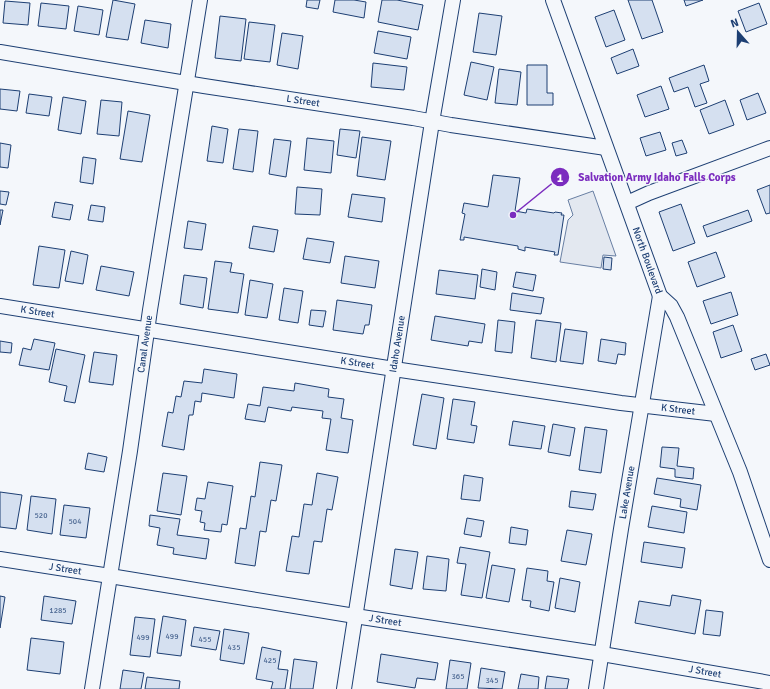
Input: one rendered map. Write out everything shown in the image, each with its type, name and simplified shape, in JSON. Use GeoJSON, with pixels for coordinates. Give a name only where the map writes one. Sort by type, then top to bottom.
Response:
{"type":"FeatureCollection","features":[{"type":"Feature","properties":{"kind":"street","name":"Canal Avenue"},"geometry":{"type":"LineString","coordinates":[[92,689],[200,0]]}},
{"type":"Feature","properties":{"kind":"street","name":"Idaho Avenue"},"geometry":{"type":"LineString","coordinates":[[344,689],[432,122],[453,0]]}},
{"type":"Feature","properties":{"kind":"street","name":"North Boulevard"},"geometry":{"type":"LineString","coordinates":[[553,0],[660,296],[671,306],[677,317],[740,472],[770,560]]}},
{"type":"Feature","properties":{"kind":"street","name":"L Street"},"geometry":{"type":"LineString","coordinates":[[0,52],[432,122],[606,148]]}},
{"type":"Feature","properties":{"kind":"street"},"geometry":{"type":"LineString","coordinates":[[627,203],[649,193],[770,148]]}},
{"type":"Feature","properties":{"kind":"street","name":"Lake Avenue"},"geometry":{"type":"LineString","coordinates":[[596,689],[660,296]]}},
{"type":"Feature","properties":{"kind":"street","name":"K Street"},"geometry":{"type":"LineString","coordinates":[[0,306],[394,369],[641,406],[716,414]]}},
{"type":"Feature","properties":{"kind":"street","name":"J Street"},"geometry":{"type":"LineString","coordinates":[[0,559],[602,654],[770,683]]}},
{"type":"Feature","properties":{"kind":"shaded area"},"geometry":{"type":"Polygon","coordinates":[[[593,191],[616,256],[603,255],[601,268],[560,262],[568,220],[573,215],[568,200],[593,191]]]}},
{"type":"Feature","properties":{"kind":"building"},"geometry":{"type":"Polygon","coordinates":[[[113,0],[135,4],[128,40],[106,37],[113,0]]]}},
{"type":"Feature","properties":{"kind":"building"},"geometry":{"type":"Polygon","coordinates":[[[307,0],[320,0],[318,9],[306,7],[307,0]]]}},
{"type":"Feature","properties":{"kind":"building"},"geometry":{"type":"Polygon","coordinates":[[[335,0],[354,0],[366,2],[364,18],[333,12],[335,0]]]}},
{"type":"Feature","properties":{"kind":"building"},"geometry":{"type":"Polygon","coordinates":[[[382,0],[397,0],[423,5],[418,30],[378,22],[382,0]]]}},
{"type":"Feature","properties":{"kind":"building"},"geometry":{"type":"Polygon","coordinates":[[[628,0],[652,0],[663,32],[642,39],[628,0]]]}},
{"type":"Feature","properties":{"kind":"building"},"geometry":{"type":"Polygon","coordinates":[[[684,0],[703,0],[686,6],[684,0]]]}},
{"type":"Feature","properties":{"kind":"building"},"geometry":{"type":"Polygon","coordinates":[[[5,1],[30,3],[28,25],[3,23],[5,1]]]}},
{"type":"Feature","properties":{"kind":"building"},"geometry":{"type":"Polygon","coordinates":[[[41,3],[69,6],[66,29],[38,26],[41,3]]]}},
{"type":"Feature","properties":{"kind":"building"},"geometry":{"type":"Polygon","coordinates":[[[759,3],[767,24],[746,32],[738,11],[759,3]]]}},
{"type":"Feature","properties":{"kind":"building"},"geometry":{"type":"Polygon","coordinates":[[[78,6],[103,10],[99,35],[74,31],[78,6]]]}},
{"type":"Feature","properties":{"kind":"building"},"geometry":{"type":"Polygon","coordinates":[[[614,10],[625,40],[606,47],[595,17],[614,10]]]}},
{"type":"Feature","properties":{"kind":"building"},"geometry":{"type":"Polygon","coordinates":[[[479,13],[502,16],[496,55],[473,52],[479,13]]]}},
{"type":"Feature","properties":{"kind":"building"},"geometry":{"type":"Polygon","coordinates":[[[220,16],[246,19],[241,61],[215,58],[220,16]]]}},
{"type":"Feature","properties":{"kind":"building"},"geometry":{"type":"Polygon","coordinates":[[[145,20],[171,24],[168,48],[141,43],[145,20]]]}},
{"type":"Feature","properties":{"kind":"building"},"geometry":{"type":"Polygon","coordinates":[[[249,22],[275,25],[270,62],[244,59],[249,22]]]}},
{"type":"Feature","properties":{"kind":"building"},"geometry":{"type":"Polygon","coordinates":[[[378,31],[411,37],[407,59],[374,53],[378,31]]]}},
{"type":"Feature","properties":{"kind":"building"},"geometry":{"type":"Polygon","coordinates":[[[282,33],[303,36],[298,69],[277,65],[282,33]]]}},
{"type":"Feature","properties":{"kind":"building"},"geometry":{"type":"Polygon","coordinates":[[[633,49],[639,66],[617,74],[611,58],[633,49]]]}},
{"type":"Feature","properties":{"kind":"building"},"geometry":{"type":"Polygon","coordinates":[[[471,62],[494,67],[487,100],[464,95],[471,62]]]}},
{"type":"Feature","properties":{"kind":"building"},"geometry":{"type":"Polygon","coordinates":[[[373,63],[407,67],[404,90],[371,87],[373,63]]]}},
{"type":"Feature","properties":{"kind":"building"},"geometry":{"type":"Polygon","coordinates":[[[527,65],[547,65],[547,93],[553,93],[553,105],[527,105],[527,65]]]}},
{"type":"Feature","properties":{"kind":"building"},"geometry":{"type":"Polygon","coordinates":[[[704,65],[709,81],[700,84],[707,103],[695,107],[688,87],[674,92],[669,78],[704,65]]]}},
{"type":"Feature","properties":{"kind":"building"},"geometry":{"type":"Polygon","coordinates":[[[499,69],[521,72],[517,105],[495,103],[499,69]]]}},
{"type":"Feature","properties":{"kind":"building"},"geometry":{"type":"Polygon","coordinates":[[[661,86],[669,109],[645,117],[637,95],[661,86]]]}},
{"type":"Feature","properties":{"kind":"building"},"geometry":{"type":"Polygon","coordinates":[[[0,89],[20,91],[17,111],[0,109],[0,89]]]}},
{"type":"Feature","properties":{"kind":"building"},"geometry":{"type":"Polygon","coordinates":[[[758,93],[766,113],[747,120],[740,100],[758,93]]]}},
{"type":"Feature","properties":{"kind":"building"},"geometry":{"type":"Polygon","coordinates":[[[29,94],[52,97],[49,116],[26,113],[29,94]]]}},
{"type":"Feature","properties":{"kind":"building"},"geometry":{"type":"Polygon","coordinates":[[[63,97],[86,101],[81,134],[58,130],[63,97]]]}},
{"type":"Feature","properties":{"kind":"building"},"geometry":{"type":"Polygon","coordinates":[[[101,100],[122,102],[119,136],[97,134],[101,100]]]}},
{"type":"Feature","properties":{"kind":"building"},"geometry":{"type":"Polygon","coordinates":[[[725,100],[734,125],[709,134],[700,110],[725,100]]]}},
{"type":"Feature","properties":{"kind":"building"},"geometry":{"type":"Polygon","coordinates":[[[128,111],[150,115],[142,162],[120,159],[128,111]]]}},
{"type":"Feature","properties":{"kind":"building"},"geometry":{"type":"Polygon","coordinates":[[[212,126],[228,129],[223,163],[207,161],[212,126]]]}},
{"type":"Feature","properties":{"kind":"building"},"geometry":{"type":"Polygon","coordinates":[[[239,129],[258,131],[253,172],[233,169],[239,129]]]}},
{"type":"Feature","properties":{"kind":"building"},"geometry":{"type":"Polygon","coordinates":[[[340,129],[360,131],[356,158],[337,155],[340,129]]]}},
{"type":"Feature","properties":{"kind":"building"},"geometry":{"type":"Polygon","coordinates":[[[660,132],[666,150],[646,156],[640,138],[660,132]]]}},
{"type":"Feature","properties":{"kind":"building"},"geometry":{"type":"Polygon","coordinates":[[[362,137],[391,141],[385,180],[357,176],[362,137]]]}},
{"type":"Feature","properties":{"kind":"building"},"geometry":{"type":"Polygon","coordinates":[[[307,138],[334,141],[331,173],[304,170],[307,138]]]}},
{"type":"Feature","properties":{"kind":"building"},"geometry":{"type":"Polygon","coordinates":[[[274,139],[291,141],[286,177],[269,174],[274,139]]]}},
{"type":"Feature","properties":{"kind":"building"},"geometry":{"type":"Polygon","coordinates":[[[682,140],[687,153],[676,156],[672,143],[682,140]]]}},
{"type":"Feature","properties":{"kind":"building"},"geometry":{"type":"Polygon","coordinates":[[[0,143],[11,145],[8,168],[0,167],[0,143]]]}},
{"type":"Feature","properties":{"kind":"building"},"geometry":{"type":"Polygon","coordinates":[[[83,157],[96,159],[93,184],[80,182],[83,157]]]}},
{"type":"Feature","properties":{"kind":"building"},"geometry":{"type":"Polygon","coordinates":[[[493,175],[520,178],[515,211],[526,213],[527,209],[562,213],[561,215],[564,215],[558,255],[554,255],[555,252],[525,247],[525,251],[518,249],[518,246],[464,237],[464,240],[460,240],[465,214],[462,213],[464,203],[488,207],[493,175]]]}},
{"type":"Feature","properties":{"kind":"building"},"geometry":{"type":"Polygon","coordinates":[[[770,185],[770,213],[766,214],[757,190],[770,185]]]}},
{"type":"Feature","properties":{"kind":"building"},"geometry":{"type":"Polygon","coordinates":[[[297,187],[322,189],[320,215],[295,214],[297,187]]]}},
{"type":"Feature","properties":{"kind":"building"},"geometry":{"type":"Polygon","coordinates":[[[0,191],[9,192],[6,205],[0,204],[0,191]]]}},
{"type":"Feature","properties":{"kind":"building"},"geometry":{"type":"Polygon","coordinates":[[[352,194],[385,198],[382,222],[348,217],[352,194]]]}},
{"type":"Feature","properties":{"kind":"building"},"geometry":{"type":"Polygon","coordinates":[[[55,202],[73,205],[70,220],[52,217],[55,202]]]}},
{"type":"Feature","properties":{"kind":"building"},"geometry":{"type":"Polygon","coordinates":[[[681,204],[695,243],[673,251],[659,212],[681,204]]]}},
{"type":"Feature","properties":{"kind":"building"},"geometry":{"type":"Polygon","coordinates":[[[91,205],[105,207],[103,222],[88,220],[91,205]]]}},
{"type":"Feature","properties":{"kind":"building"},"geometry":{"type":"Polygon","coordinates":[[[0,210],[3,210],[0,225],[0,210]]]}},
{"type":"Feature","properties":{"kind":"building"},"geometry":{"type":"Polygon","coordinates":[[[748,210],[752,221],[707,237],[703,226],[748,210]]]}},
{"type":"Feature","properties":{"kind":"building"},"geometry":{"type":"Polygon","coordinates":[[[188,221],[206,224],[202,250],[184,248],[188,221]]]}},
{"type":"Feature","properties":{"kind":"building"},"geometry":{"type":"Polygon","coordinates":[[[253,226],[278,230],[274,252],[249,248],[253,226]]]}},
{"type":"Feature","properties":{"kind":"building"},"geometry":{"type":"Polygon","coordinates":[[[307,238],[334,242],[330,263],[303,259],[307,238]]]}},
{"type":"Feature","properties":{"kind":"building"},"geometry":{"type":"Polygon","coordinates":[[[39,246],[65,250],[59,288],[33,285],[39,246]]]}},
{"type":"Feature","properties":{"kind":"building"},"geometry":{"type":"Polygon","coordinates":[[[71,251],[88,255],[83,284],[65,281],[71,251]]]}},
{"type":"Feature","properties":{"kind":"building"},"geometry":{"type":"Polygon","coordinates":[[[716,252],[725,277],[697,287],[688,262],[716,252]]]}},
{"type":"Feature","properties":{"kind":"building"},"geometry":{"type":"Polygon","coordinates":[[[345,256],[379,261],[375,288],[341,283],[345,256]]]}},
{"type":"Feature","properties":{"kind":"building"},"geometry":{"type":"Polygon","coordinates":[[[604,257],[612,258],[611,270],[603,269],[604,257]]]}},
{"type":"Feature","properties":{"kind":"building"},"geometry":{"type":"Polygon","coordinates":[[[215,261],[232,263],[230,272],[244,274],[238,313],[208,309],[215,261]]]}},
{"type":"Feature","properties":{"kind":"building"},"geometry":{"type":"Polygon","coordinates":[[[101,266],[134,272],[129,296],[96,290],[101,266]]]}},
{"type":"Feature","properties":{"kind":"building"},"geometry":{"type":"Polygon","coordinates":[[[482,269],[497,272],[495,290],[480,287],[482,269]]]}},
{"type":"Feature","properties":{"kind":"building"},"geometry":{"type":"Polygon","coordinates":[[[439,270],[478,275],[475,299],[436,294],[439,270]]]}},
{"type":"Feature","properties":{"kind":"building"},"geometry":{"type":"Polygon","coordinates":[[[516,272],[536,275],[533,291],[513,287],[516,272]]]}},
{"type":"Feature","properties":{"kind":"building"},"geometry":{"type":"Polygon","coordinates":[[[184,275],[207,278],[203,308],[180,304],[184,275]]]}},
{"type":"Feature","properties":{"kind":"building"},"geometry":{"type":"Polygon","coordinates":[[[250,280],[273,284],[267,318],[245,315],[250,280]]]}},
{"type":"Feature","properties":{"kind":"building"},"geometry":{"type":"Polygon","coordinates":[[[284,288],[303,291],[298,323],[279,320],[284,288]]]}},
{"type":"Feature","properties":{"kind":"building"},"geometry":{"type":"Polygon","coordinates":[[[731,292],[738,315],[711,324],[703,301],[731,292]]]}},
{"type":"Feature","properties":{"kind":"building"},"geometry":{"type":"Polygon","coordinates":[[[512,293],[544,298],[541,314],[510,310],[512,293]]]}},
{"type":"Feature","properties":{"kind":"building"},"geometry":{"type":"Polygon","coordinates":[[[337,300],[372,305],[369,325],[365,325],[363,334],[333,330],[337,300]]]}},
{"type":"Feature","properties":{"kind":"building"},"geometry":{"type":"Polygon","coordinates":[[[311,310],[326,311],[323,327],[309,325],[311,310]]]}},
{"type":"Feature","properties":{"kind":"building"},"geometry":{"type":"Polygon","coordinates":[[[435,316],[485,324],[482,343],[469,341],[468,346],[431,340],[435,316]]]}},
{"type":"Feature","properties":{"kind":"building"},"geometry":{"type":"Polygon","coordinates":[[[498,320],[515,322],[512,353],[495,351],[498,320]]]}},
{"type":"Feature","properties":{"kind":"building"},"geometry":{"type":"Polygon","coordinates":[[[536,320],[561,323],[556,362],[531,358],[536,320]]]}},
{"type":"Feature","properties":{"kind":"building"},"geometry":{"type":"Polygon","coordinates":[[[733,325],[742,351],[721,358],[713,332],[733,325]]]}},
{"type":"Feature","properties":{"kind":"building"},"geometry":{"type":"Polygon","coordinates":[[[565,329],[587,332],[583,364],[560,361],[565,329]]]}},
{"type":"Feature","properties":{"kind":"building"},"geometry":{"type":"Polygon","coordinates":[[[34,339],[55,343],[49,370],[19,365],[23,348],[31,350],[34,339]]]}},
{"type":"Feature","properties":{"kind":"building"},"geometry":{"type":"Polygon","coordinates":[[[601,339],[626,343],[625,355],[618,354],[616,364],[598,361],[601,339]]]}},
{"type":"Feature","properties":{"kind":"building"},"geometry":{"type":"Polygon","coordinates":[[[0,341],[12,343],[11,353],[0,352],[0,341]]]}},
{"type":"Feature","properties":{"kind":"building"},"geometry":{"type":"Polygon","coordinates":[[[56,349],[85,355],[75,403],[64,401],[67,386],[49,382],[56,349]]]}},
{"type":"Feature","properties":{"kind":"building"},"geometry":{"type":"Polygon","coordinates":[[[94,352],[117,355],[113,385],[89,382],[94,352]]]}},
{"type":"Feature","properties":{"kind":"building"},"geometry":{"type":"Polygon","coordinates":[[[766,354],[770,365],[755,370],[751,359],[766,354]]]}},
{"type":"Feature","properties":{"kind":"building"},"geometry":{"type":"Polygon","coordinates":[[[204,369],[237,374],[234,398],[202,393],[201,402],[195,401],[193,415],[189,415],[184,450],[162,446],[168,412],[173,413],[176,396],[181,397],[184,381],[202,383],[204,369]]]}},
{"type":"Feature","properties":{"kind":"building"},"geometry":{"type":"Polygon","coordinates":[[[295,383],[329,389],[328,397],[344,399],[341,418],[353,420],[348,453],[326,450],[331,419],[322,418],[323,411],[292,407],[291,411],[268,407],[265,422],[245,419],[248,404],[260,406],[263,387],[294,391],[295,383]]]}},
{"type":"Feature","properties":{"kind":"building"},"geometry":{"type":"Polygon","coordinates":[[[422,394],[444,398],[436,449],[413,445],[422,394]]]}},
{"type":"Feature","properties":{"kind":"building"},"geometry":{"type":"Polygon","coordinates":[[[453,399],[475,402],[471,425],[477,426],[474,443],[447,439],[453,399]]]}},
{"type":"Feature","properties":{"kind":"building"},"geometry":{"type":"Polygon","coordinates":[[[513,421],[545,426],[541,449],[509,445],[513,421]]]}},
{"type":"Feature","properties":{"kind":"building"},"geometry":{"type":"Polygon","coordinates":[[[553,424],[575,428],[570,456],[548,452],[553,424]]]}},
{"type":"Feature","properties":{"kind":"building"},"geometry":{"type":"Polygon","coordinates":[[[585,427],[607,430],[601,473],[579,470],[585,427]]]}},
{"type":"Feature","properties":{"kind":"building"},"geometry":{"type":"Polygon","coordinates":[[[662,447],[679,448],[677,466],[694,468],[693,479],[675,477],[675,469],[660,467],[662,447]]]}},
{"type":"Feature","properties":{"kind":"building"},"geometry":{"type":"Polygon","coordinates":[[[88,453],[107,457],[104,472],[85,469],[88,453]]]}},
{"type":"Feature","properties":{"kind":"building"},"geometry":{"type":"Polygon","coordinates":[[[260,462],[282,465],[276,501],[271,500],[266,532],[260,531],[255,566],[235,563],[240,528],[246,529],[251,496],[255,497],[260,462]]]}},
{"type":"Feature","properties":{"kind":"building"},"geometry":{"type":"Polygon","coordinates":[[[163,473],[187,476],[181,515],[157,511],[163,473]]]}},
{"type":"Feature","properties":{"kind":"building"},"geometry":{"type":"Polygon","coordinates":[[[317,473],[338,477],[332,510],[327,509],[322,542],[314,541],[309,574],[286,571],[292,536],[299,537],[304,504],[312,505],[317,473]]]}},
{"type":"Feature","properties":{"kind":"building"},"geometry":{"type":"Polygon","coordinates":[[[464,475],[483,478],[480,501],[461,499],[464,475]]]}},
{"type":"Feature","properties":{"kind":"building"},"geometry":{"type":"Polygon","coordinates":[[[657,478],[701,485],[697,510],[680,507],[681,499],[654,494],[657,478]]]}},
{"type":"Feature","properties":{"kind":"building"},"geometry":{"type":"Polygon","coordinates":[[[208,482],[233,486],[227,525],[222,524],[221,532],[204,530],[205,523],[200,522],[202,511],[195,510],[197,498],[205,499],[208,482]]]}},
{"type":"Feature","properties":{"kind":"building"},"geometry":{"type":"Polygon","coordinates":[[[571,491],[596,494],[593,510],[569,507],[571,491]]]}},
{"type":"Feature","properties":{"kind":"building"},"geometry":{"type":"Polygon","coordinates":[[[0,492],[22,495],[16,529],[0,527],[0,492]]]}},
{"type":"Feature","properties":{"kind":"building"},"geometry":{"type":"Polygon","coordinates":[[[31,496],[56,499],[52,534],[27,530],[31,496]]]}},
{"type":"Feature","properties":{"kind":"building"},"geometry":{"type":"Polygon","coordinates":[[[64,505],[90,508],[86,538],[60,535],[64,505]]]}},
{"type":"Feature","properties":{"kind":"building"},"geometry":{"type":"Polygon","coordinates":[[[652,506],[687,512],[684,533],[648,527],[652,506]]]}},
{"type":"Feature","properties":{"kind":"building"},"geometry":{"type":"Polygon","coordinates":[[[150,515],[180,519],[177,535],[209,539],[206,559],[173,554],[174,548],[157,545],[160,528],[149,526],[150,515]]]}},
{"type":"Feature","properties":{"kind":"building"},"geometry":{"type":"Polygon","coordinates":[[[467,518],[484,521],[481,537],[464,534],[467,518]]]}},
{"type":"Feature","properties":{"kind":"building"},"geometry":{"type":"Polygon","coordinates":[[[511,527],[528,530],[526,545],[509,543],[511,527]]]}},
{"type":"Feature","properties":{"kind":"building"},"geometry":{"type":"Polygon","coordinates":[[[567,530],[592,534],[586,565],[561,561],[567,530]]]}},
{"type":"Feature","properties":{"kind":"building"},"geometry":{"type":"Polygon","coordinates":[[[644,542],[685,548],[682,568],[641,562],[644,542]]]}},
{"type":"Feature","properties":{"kind":"building"},"geometry":{"type":"Polygon","coordinates":[[[460,547],[490,552],[482,598],[461,595],[466,564],[457,563],[460,547]]]}},
{"type":"Feature","properties":{"kind":"building"},"geometry":{"type":"Polygon","coordinates":[[[395,549],[418,552],[412,589],[390,585],[395,549]]]}},
{"type":"Feature","properties":{"kind":"building"},"geometry":{"type":"Polygon","coordinates":[[[427,556],[449,559],[446,591],[423,589],[427,556]]]}},
{"type":"Feature","properties":{"kind":"building"},"geometry":{"type":"Polygon","coordinates":[[[492,565],[515,569],[509,602],[486,598],[492,565]]]}},
{"type":"Feature","properties":{"kind":"building"},"geometry":{"type":"Polygon","coordinates":[[[527,568],[548,571],[547,581],[554,582],[549,611],[530,607],[531,601],[522,600],[527,568]]]}},
{"type":"Feature","properties":{"kind":"building"},"geometry":{"type":"Polygon","coordinates":[[[560,578],[580,582],[575,612],[555,608],[560,578]]]}},
{"type":"Feature","properties":{"kind":"building"},"geometry":{"type":"Polygon","coordinates":[[[672,595],[701,600],[695,634],[635,623],[639,601],[670,606],[672,595]]]}},
{"type":"Feature","properties":{"kind":"building"},"geometry":{"type":"Polygon","coordinates":[[[0,596],[5,597],[0,628],[0,596]]]}},
{"type":"Feature","properties":{"kind":"building"},"geometry":{"type":"Polygon","coordinates":[[[44,596],[76,601],[72,624],[41,620],[44,596]]]}},
{"type":"Feature","properties":{"kind":"building"},"geometry":{"type":"Polygon","coordinates":[[[706,610],[723,612],[720,636],[703,634],[706,610]]]}},
{"type":"Feature","properties":{"kind":"building"},"geometry":{"type":"Polygon","coordinates":[[[163,616],[186,620],[181,656],[157,653],[163,616]]]}},
{"type":"Feature","properties":{"kind":"building"},"geometry":{"type":"Polygon","coordinates":[[[135,617],[155,619],[150,657],[130,655],[135,617]]]}},
{"type":"Feature","properties":{"kind":"building"},"geometry":{"type":"Polygon","coordinates":[[[194,627],[220,631],[216,650],[191,646],[194,627]]]}},
{"type":"Feature","properties":{"kind":"building"},"geometry":{"type":"Polygon","coordinates":[[[224,629],[249,633],[244,664],[220,660],[224,629]]]}},
{"type":"Feature","properties":{"kind":"building"},"geometry":{"type":"Polygon","coordinates":[[[31,638],[64,642],[60,674],[27,670],[31,638]]]}},
{"type":"Feature","properties":{"kind":"building"},"geometry":{"type":"Polygon","coordinates":[[[262,647],[281,651],[278,669],[288,670],[285,689],[271,689],[273,682],[256,679],[262,647]]]}},
{"type":"Feature","properties":{"kind":"building"},"geometry":{"type":"Polygon","coordinates":[[[381,654],[438,663],[435,680],[417,678],[415,688],[377,682],[381,654]]]}},
{"type":"Feature","properties":{"kind":"building"},"geometry":{"type":"Polygon","coordinates":[[[294,659],[317,662],[313,689],[290,689],[294,659]]]}},
{"type":"Feature","properties":{"kind":"building"},"geometry":{"type":"Polygon","coordinates":[[[450,660],[471,663],[467,689],[446,689],[450,660]]]}},
{"type":"Feature","properties":{"kind":"building"},"geometry":{"type":"Polygon","coordinates":[[[481,668],[505,672],[502,689],[478,688],[481,668]]]}},
{"type":"Feature","properties":{"kind":"building"},"geometry":{"type":"Polygon","coordinates":[[[123,670],[144,673],[141,689],[120,689],[123,670]]]}},
{"type":"Feature","properties":{"kind":"building"},"geometry":{"type":"Polygon","coordinates":[[[521,674],[539,677],[538,689],[518,689],[521,674]]]}},
{"type":"Feature","properties":{"kind":"building"},"geometry":{"type":"Polygon","coordinates":[[[547,676],[569,679],[567,689],[545,689],[547,676]]]}},
{"type":"Feature","properties":{"kind":"building"},"geometry":{"type":"Polygon","coordinates":[[[147,677],[180,681],[179,689],[145,689],[147,677]]]}},
{"type":"Feature","properties":{"kind":"place","name":"Salvation Army Idaho Falls Corps"},"geometry":{"type":"Point","coordinates":[513,215]}}]}
